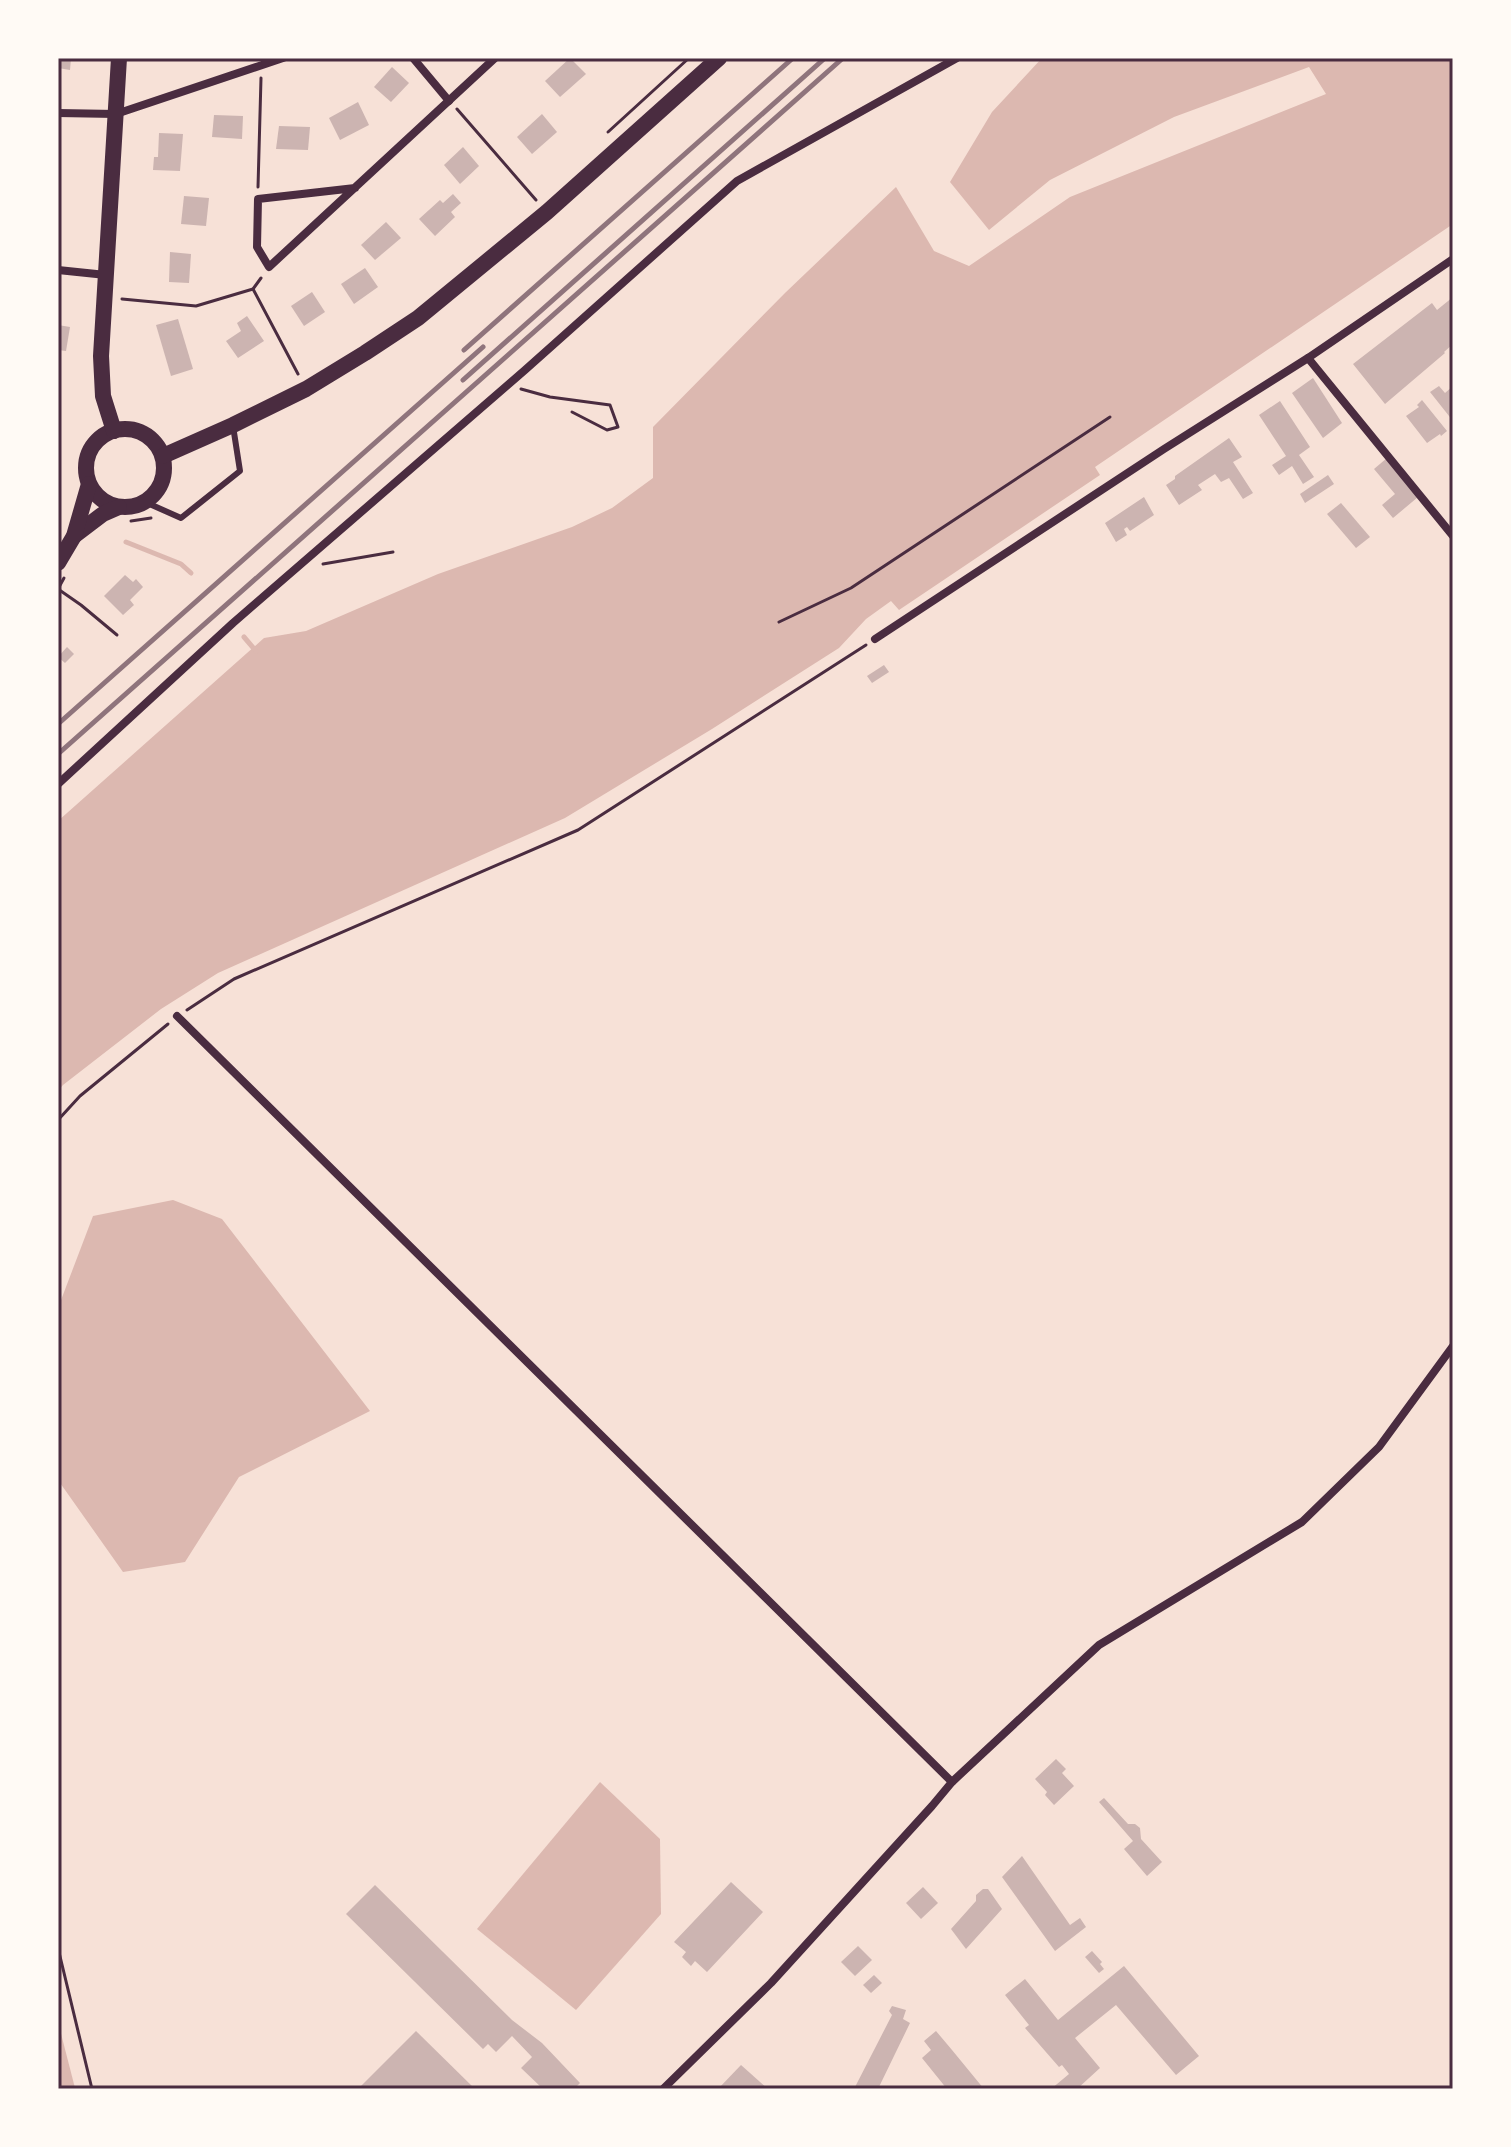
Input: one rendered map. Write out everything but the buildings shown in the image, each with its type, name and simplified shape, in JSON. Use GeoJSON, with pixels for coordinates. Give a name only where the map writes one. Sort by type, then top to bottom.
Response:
{"type":"FeatureCollection","features":[{"type":"Feature","properties":{"kind":"main road"},"geometry":{"type":"LineString","coordinates":[[114,431],[103,396],[101,356],[119,58]]}},
{"type":"Feature","properties":{"kind":"main road"},"geometry":{"type":"LineString","coordinates":[[163,456],[306,389],[418,318],[541,205],[719,58]]}},
{"type":"Feature","properties":{"kind":"main road"},"geometry":{"type":"LineString","coordinates":[[74,536],[103,514],[119,507],[137,506],[156,493],[162,482],[163,456],[149,437],[138,431],[114,431],[102,437],[87,458],[89,484],[96,495],[119,507]]}},
{"type":"Feature","properties":{"kind":"main road"},"geometry":{"type":"LineString","coordinates":[[62,569],[89,484]]}},
{"type":"Feature","properties":{"kind":"street"},"geometry":{"type":"LineString","coordinates":[[58,113],[116,114],[283,58]]}},
{"type":"Feature","properties":{"kind":"street"},"geometry":{"type":"LineString","coordinates":[[413,58],[449,101]]}},
{"type":"Feature","properties":{"kind":"street"},"geometry":{"type":"LineString","coordinates":[[355,188],[258,199],[257,247],[269,267],[355,188],[495,58]]}},
{"type":"Feature","properties":{"kind":"street"},"geometry":{"type":"LineString","coordinates":[[58,784],[233,623],[737,181],[957,58]]}},
{"type":"Feature","properties":{"kind":"street"},"geometry":{"type":"LineString","coordinates":[[875,639],[1308,358],[1453,259]]}},
{"type":"Feature","properties":{"kind":"street"},"geometry":{"type":"LineString","coordinates":[[58,270],[107,275]]}},
{"type":"Feature","properties":{"kind":"street"},"geometry":{"type":"LineString","coordinates":[[1308,358],[1453,536]]}},
{"type":"Feature","properties":{"kind":"street"},"geometry":{"type":"LineString","coordinates":[[177,1016],[952,1782]]}},
{"type":"Feature","properties":{"kind":"street"},"geometry":{"type":"LineString","coordinates":[[663,2089],[781,1972],[952,1782],[1099,1645],[1302,1522],[1379,1447],[1453,1346]]}},
{"type":"Feature","properties":{"kind":"lane"},"geometry":{"type":"LineString","coordinates":[[145,502],[181,518],[240,471],[233,425]]}},
{"type":"Feature","properties":{"kind":"path"},"geometry":{"type":"LineString","coordinates":[[602,138],[689,58]]}},
{"type":"Feature","properties":{"kind":"path"},"geometry":{"type":"LineString","coordinates":[[258,199],[262,66]]}},
{"type":"Feature","properties":{"kind":"path"},"geometry":{"type":"LineString","coordinates":[[449,101],[541,205]]}},
{"type":"Feature","properties":{"kind":"path"},"geometry":{"type":"LineString","coordinates":[[526,207],[541,205]]}},
{"type":"Feature","properties":{"kind":"path"},"geometry":{"type":"LineString","coordinates":[[106,298],[196,306],[253,289],[269,267]]}},
{"type":"Feature","properties":{"kind":"path"},"geometry":{"type":"LineString","coordinates":[[253,289],[306,389]]}},
{"type":"Feature","properties":{"kind":"path"},"geometry":{"type":"LineString","coordinates":[[507,384],[550,397],[610,405],[618,427],[607,430],[572,412]]}},
{"type":"Feature","properties":{"kind":"path"},"geometry":{"type":"LineString","coordinates":[[779,622],[851,588],[1110,417]]}},
{"type":"Feature","properties":{"kind":"path"},"geometry":{"type":"LineString","coordinates":[[132,521],[174,515]]}},
{"type":"Feature","properties":{"kind":"path"},"geometry":{"type":"LineString","coordinates":[[323,564],[393,552]]}},
{"type":"Feature","properties":{"kind":"path"},"geometry":{"type":"LineString","coordinates":[[62,569],[58,589],[117,635]]}},
{"type":"Feature","properties":{"kind":"path"},"geometry":{"type":"LineString","coordinates":[[58,1120],[80,1096],[177,1016],[234,979],[578,830],[875,639]]}},
{"type":"Feature","properties":{"kind":"path"},"geometry":{"type":"LineString","coordinates":[[58,1948],[92,2089]]}},
{"type":"Feature","properties":{"kind":"shaded area"},"geometry":{"type":"Polygon","coordinates":[[[1042,58],[1453,58],[1453,224],[1095,467],[1100,475],[899,610],[891,601],[866,619],[839,648],[712,729],[565,818],[218,973],[161,1009],[58,1091],[58,821],[264,638],[306,631],[438,574],[572,527],[612,508],[653,478],[653,427],[785,293],[896,187],[934,251],[969,266],[1070,197],[1326,94],[1309,67],[1174,117],[1050,180],[989,230],[950,182],[992,112],[1042,58]]]}},
{"type":"Feature","properties":{"kind":"shaded area"},"geometry":{"type":"Polygon","coordinates":[[[173,1200],[222,1219],[370,1411],[239,1477],[185,1562],[123,1572],[58,1480],[58,1308],[93,1216],[173,1200]]]}},
{"type":"Feature","properties":{"kind":"shaded area"},"geometry":{"type":"Polygon","coordinates":[[[600,1782],[660,1839],[661,1914],[576,2010],[477,1929],[600,1782]]]}},
{"type":"Feature","properties":{"kind":"shaded area"},"geometry":{"type":"Polygon","coordinates":[[[58,2022],[75,2088],[75,2089],[58,2089],[58,2022]]]}},
{"type":"Feature","properties":{"kind":"waterway"},"geometry":{"type":"LineString","coordinates":[[126,542],[181,564],[191,573]]}},
{"type":"Feature","properties":{"kind":"waterway"},"geometry":{"type":"LineString","coordinates":[[244,637],[256,651]]}},
{"type":"Feature","properties":{"kind":"railway"},"geometry":{"type":"LineString","coordinates":[[464,350],[793,58]]}},
{"type":"Feature","properties":{"kind":"railway"},"geometry":{"type":"LineString","coordinates":[[463,380],[825,58]]}},
{"type":"Feature","properties":{"kind":"railway"},"geometry":{"type":"LineString","coordinates":[[58,754],[843,58]]}},
{"type":"Feature","properties":{"kind":"railway"},"geometry":{"type":"LineString","coordinates":[[58,724],[483,347]]}}]}
